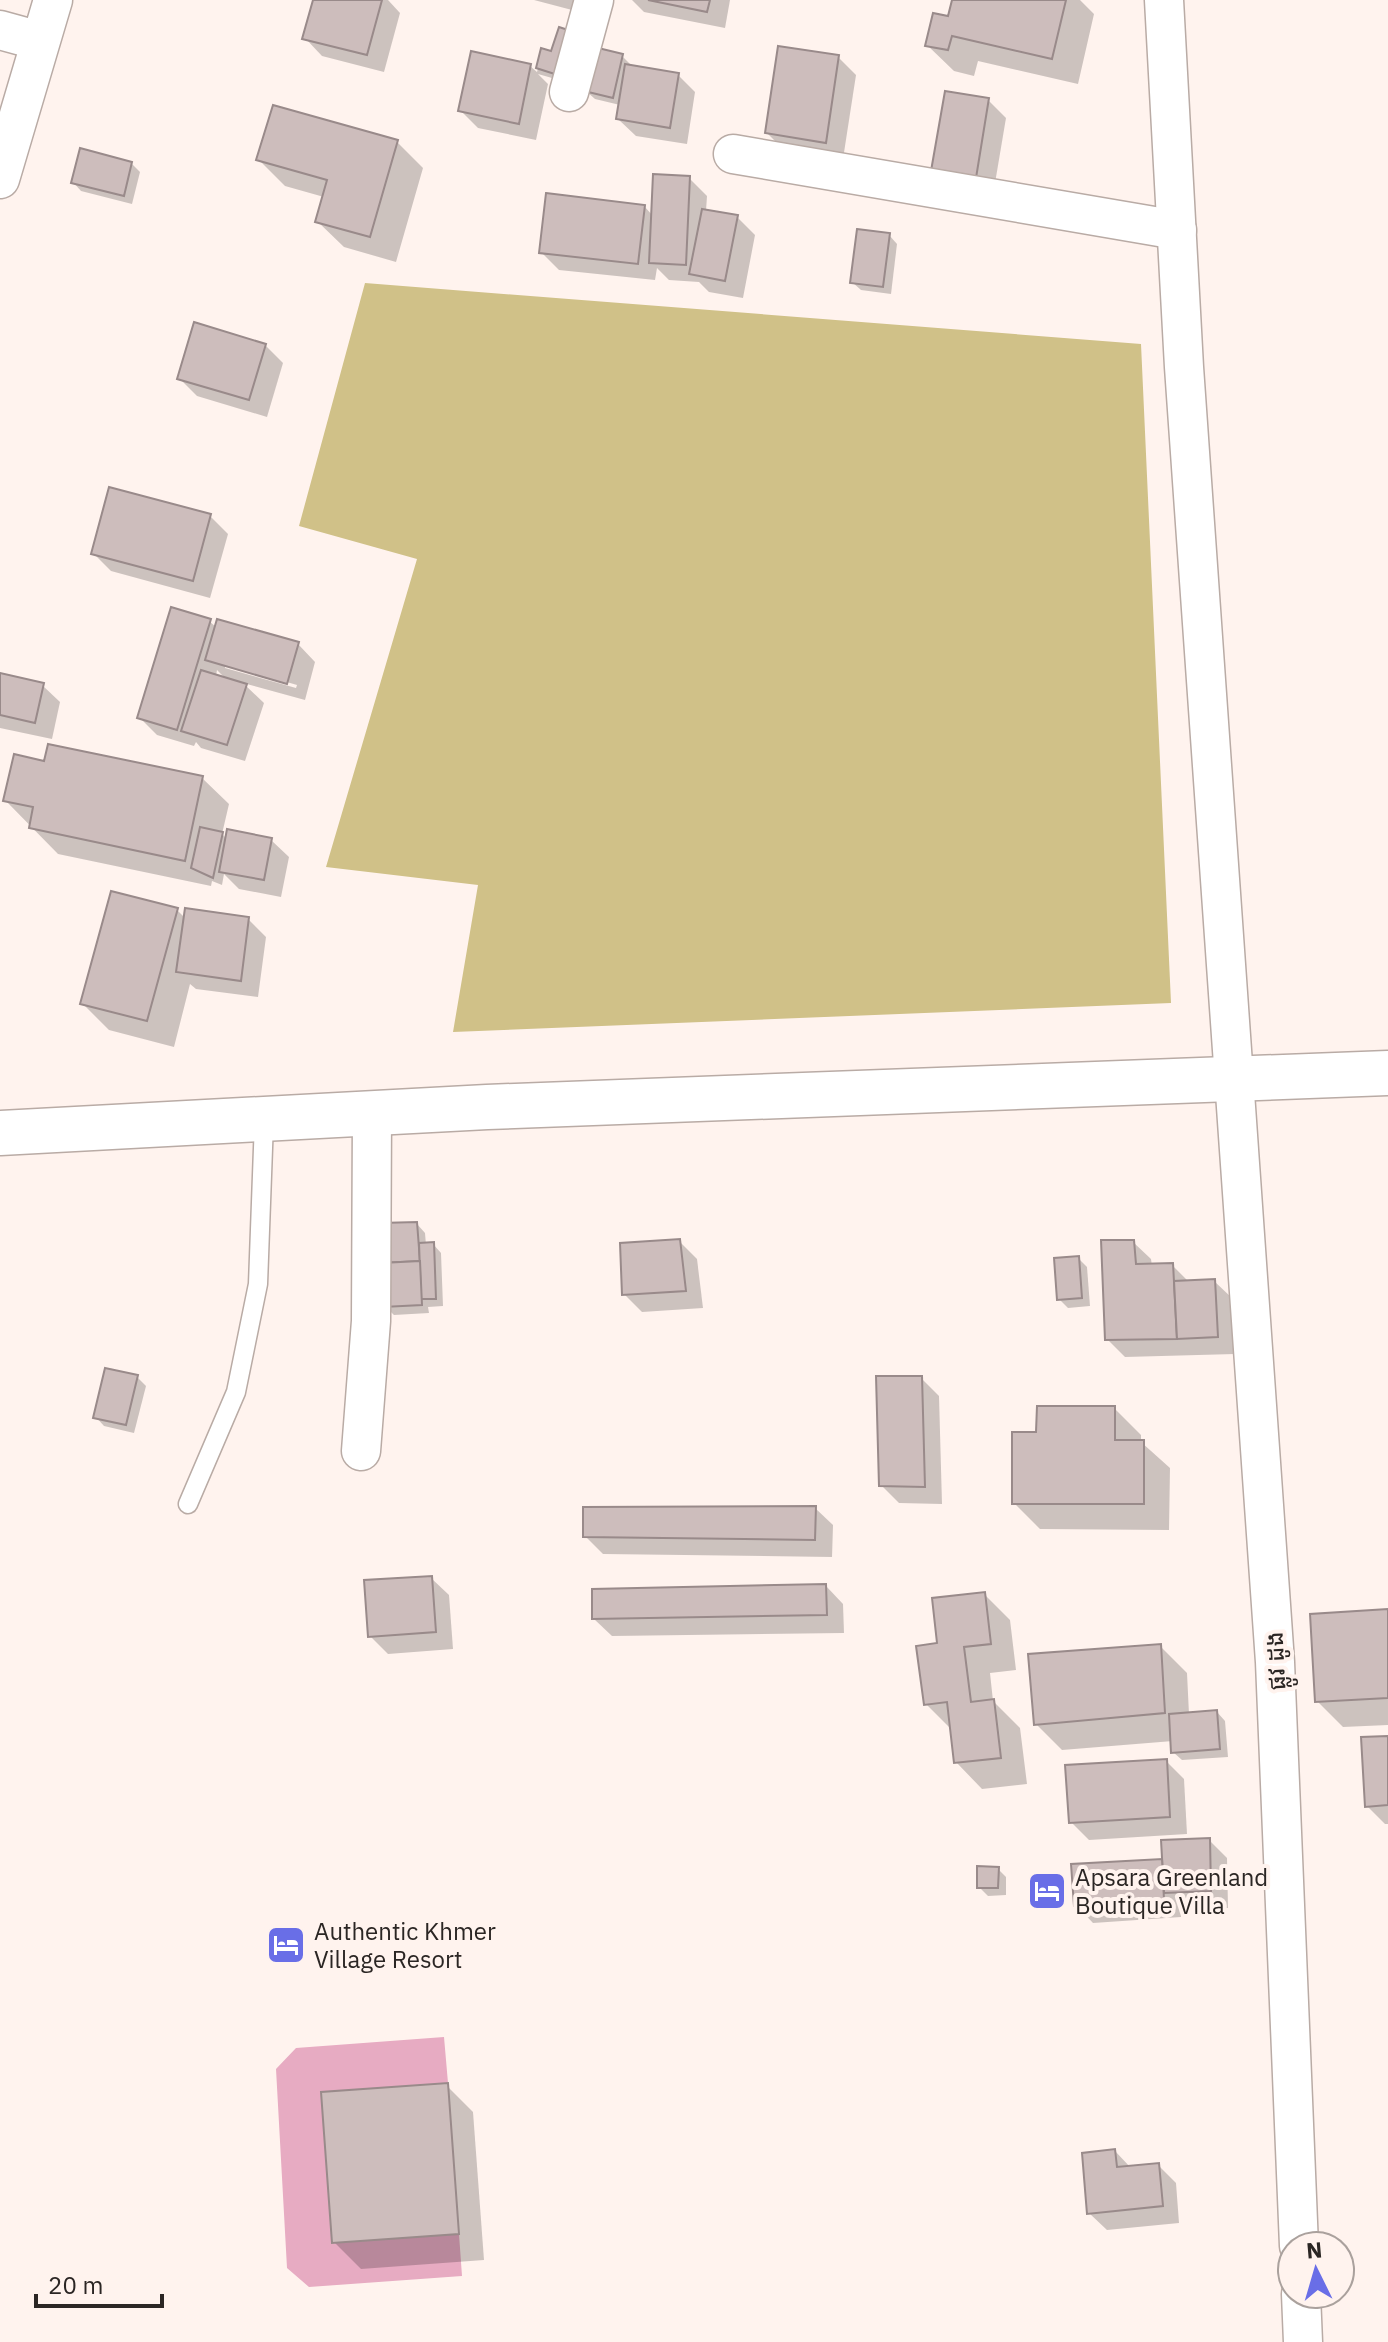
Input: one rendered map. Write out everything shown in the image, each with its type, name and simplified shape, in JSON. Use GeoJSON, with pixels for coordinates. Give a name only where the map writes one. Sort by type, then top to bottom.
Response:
{"type":"FeatureCollection","features":[{"type":"Feature","properties":{"kind":"street"},"geometry":{"type":"LineString","coordinates":[[0,179],[53,0]]}},
{"type":"Feature","properties":{"kind":"street"},"geometry":{"type":"LineString","coordinates":[[569,92],[594,0]]}},
{"type":"Feature","properties":{"kind":"street","name":"ផ្លូវ ដូង"},"geometry":{"type":"LineString","coordinates":[[1164,0],[1184,367],[1275,1662],[1298,2230]]}},
{"type":"Feature","properties":{"kind":"street"},"geometry":{"type":"LineString","coordinates":[[0,30],[40,41]]}},
{"type":"Feature","properties":{"kind":"street"},"geometry":{"type":"LineString","coordinates":[[733,154],[1177,230]]}},
{"type":"Feature","properties":{"kind":"street"},"geometry":{"type":"LineString","coordinates":[[0,1133],[372,1113],[1388,1073]]}},
{"type":"Feature","properties":{"kind":"street"},"geometry":{"type":"LineString","coordinates":[[361,1451],[371,1321],[372,1113]]}},
{"type":"Feature","properties":{"kind":"street"},"geometry":{"type":"LineString","coordinates":[[1302,2310],[1303,2342]]}},
{"type":"Feature","properties":{"kind":"lane"},"geometry":{"type":"LineString","coordinates":[[188,1504],[236,1392],[258,1284],[264,1121]]}},
{"type":"Feature","properties":{"kind":"shaded area"},"geometry":{"type":"Polygon","coordinates":[[[365,283],[1141,344],[1171,1003],[453,1032],[478,885],[326,867],[417,559],[299,526],[365,283]]]}},
{"type":"Feature","properties":{"kind":"shaded area"},"geometry":{"type":"Polygon","coordinates":[[[444,2037],[448,2083],[321,2093],[332,2243],[459,2234],[462,2276],[309,2287],[287,2268],[276,2069],[296,2048],[444,2037]]]}},
{"type":"Feature","properties":{"kind":"building"},"geometry":{"type":"Polygon","coordinates":[[[313,0],[382,0],[367,55],[302,39],[313,0]]]}},
{"type":"Feature","properties":{"kind":"building"},"geometry":{"type":"Polygon","coordinates":[[[648,0],[710,0],[707,12],[648,0]]]}},
{"type":"Feature","properties":{"kind":"building"},"geometry":{"type":"Polygon","coordinates":[[[952,0],[1066,0],[1052,59],[952,36],[948,50],[925,46],[933,13],[948,16],[952,0]]]}},
{"type":"Feature","properties":{"kind":"building"},"geometry":{"type":"Polygon","coordinates":[[[559,27],[577,33],[564,77],[536,68],[541,48],[551,51],[559,27]]]}},
{"type":"Feature","properties":{"kind":"building"},"geometry":{"type":"Polygon","coordinates":[[[778,46],[839,55],[826,143],[765,133],[778,46]]]}},
{"type":"Feature","properties":{"kind":"building"},"geometry":{"type":"Polygon","coordinates":[[[594,47],[623,54],[613,98],[584,91],[594,47]]]}},
{"type":"Feature","properties":{"kind":"building"},"geometry":{"type":"Polygon","coordinates":[[[471,51],[531,64],[519,124],[458,111],[471,51]]]}},
{"type":"Feature","properties":{"kind":"building"},"geometry":{"type":"Polygon","coordinates":[[[625,64],[679,73],[670,128],[616,119],[625,64]]]}},
{"type":"Feature","properties":{"kind":"building"},"geometry":{"type":"Polygon","coordinates":[[[945,91],[989,98],[976,178],[931,171],[945,91]]]}},
{"type":"Feature","properties":{"kind":"building"},"geometry":{"type":"Polygon","coordinates":[[[273,105],[398,140],[370,237],[315,222],[327,180],[256,160],[273,105]]]}},
{"type":"Feature","properties":{"kind":"building"},"geometry":{"type":"Polygon","coordinates":[[[80,148],[132,162],[124,196],[71,183],[80,148]]]}},
{"type":"Feature","properties":{"kind":"building"},"geometry":{"type":"Polygon","coordinates":[[[653,174],[690,176],[686,265],[649,263],[653,174]]]}},
{"type":"Feature","properties":{"kind":"building"},"geometry":{"type":"Polygon","coordinates":[[[546,193],[645,205],[638,264],[539,253],[546,193]]]}},
{"type":"Feature","properties":{"kind":"building"},"geometry":{"type":"Polygon","coordinates":[[[702,209],[738,215],[725,281],[689,274],[702,209]]]}},
{"type":"Feature","properties":{"kind":"building"},"geometry":{"type":"Polygon","coordinates":[[[857,229],[890,233],[883,287],[850,283],[857,229]]]}},
{"type":"Feature","properties":{"kind":"building"},"geometry":{"type":"Polygon","coordinates":[[[194,322],[266,344],[249,400],[177,379],[194,322]]]}},
{"type":"Feature","properties":{"kind":"building"},"geometry":{"type":"Polygon","coordinates":[[[109,487],[211,514],[193,581],[91,554],[109,487]]]}},
{"type":"Feature","properties":{"kind":"building"},"geometry":{"type":"Polygon","coordinates":[[[171,607],[211,619],[177,730],[137,718],[171,607]]]}},
{"type":"Feature","properties":{"kind":"building"},"geometry":{"type":"Polygon","coordinates":[[[217,619],[299,642],[287,684],[205,660],[217,619]]]}},
{"type":"Feature","properties":{"kind":"building"},"geometry":{"type":"Polygon","coordinates":[[[201,670],[247,684],[227,745],[181,731],[201,670]]]}},
{"type":"Feature","properties":{"kind":"building"},"geometry":{"type":"Polygon","coordinates":[[[0,673],[44,683],[35,723],[0,715],[0,673]]]}},
{"type":"Feature","properties":{"kind":"building"},"geometry":{"type":"Polygon","coordinates":[[[48,744],[203,776],[185,861],[29,828],[33,807],[3,801],[14,754],[44,761],[48,744]]]}},
{"type":"Feature","properties":{"kind":"building"},"geometry":{"type":"Polygon","coordinates":[[[200,827],[223,832],[213,878],[191,868],[200,827]]]}},
{"type":"Feature","properties":{"kind":"building"},"geometry":{"type":"Polygon","coordinates":[[[227,829],[272,838],[264,880],[219,872],[227,829]]]}},
{"type":"Feature","properties":{"kind":"building"},"geometry":{"type":"Polygon","coordinates":[[[111,891],[178,908],[147,1021],[80,1004],[111,891]]]}},
{"type":"Feature","properties":{"kind":"building"},"geometry":{"type":"Polygon","coordinates":[[[185,908],[249,917],[241,981],[176,972],[185,908]]]}},
{"type":"Feature","properties":{"kind":"building"},"geometry":{"type":"Polygon","coordinates":[[[417,1222],[420,1261],[381,1263],[380,1223],[417,1222]]]}},
{"type":"Feature","properties":{"kind":"building"},"geometry":{"type":"Polygon","coordinates":[[[680,1239],[686,1291],[622,1295],[620,1243],[680,1239]]]}},
{"type":"Feature","properties":{"kind":"building"},"geometry":{"type":"Polygon","coordinates":[[[1101,1240],[1134,1240],[1136,1264],[1173,1263],[1177,1339],[1105,1340],[1101,1240]]]}},
{"type":"Feature","properties":{"kind":"building"},"geometry":{"type":"Polygon","coordinates":[[[434,1242],[436,1299],[421,1299],[419,1243],[434,1242]]]}},
{"type":"Feature","properties":{"kind":"building"},"geometry":{"type":"Polygon","coordinates":[[[1079,1256],[1082,1298],[1057,1300],[1054,1258],[1079,1256]]]}},
{"type":"Feature","properties":{"kind":"building"},"geometry":{"type":"Polygon","coordinates":[[[420,1261],[422,1305],[383,1307],[381,1263],[420,1261]]]}},
{"type":"Feature","properties":{"kind":"building"},"geometry":{"type":"Polygon","coordinates":[[[1215,1279],[1218,1337],[1177,1339],[1174,1281],[1215,1279]]]}},
{"type":"Feature","properties":{"kind":"building"},"geometry":{"type":"Polygon","coordinates":[[[105,1368],[138,1375],[126,1425],[93,1418],[105,1368]]]}},
{"type":"Feature","properties":{"kind":"building"},"geometry":{"type":"Polygon","coordinates":[[[876,1376],[922,1376],[925,1487],[879,1486],[876,1376]]]}},
{"type":"Feature","properties":{"kind":"building"},"geometry":{"type":"Polygon","coordinates":[[[1037,1406],[1115,1406],[1115,1440],[1144,1440],[1144,1504],[1012,1504],[1012,1432],[1036,1432],[1037,1406]]]}},
{"type":"Feature","properties":{"kind":"building"},"geometry":{"type":"Polygon","coordinates":[[[816,1506],[815,1540],[583,1537],[583,1507],[816,1506]]]}},
{"type":"Feature","properties":{"kind":"building"},"geometry":{"type":"Polygon","coordinates":[[[432,1576],[436,1632],[368,1637],[364,1580],[432,1576]]]}},
{"type":"Feature","properties":{"kind":"building"},"geometry":{"type":"Polygon","coordinates":[[[826,1584],[827,1615],[592,1619],[592,1589],[826,1584]]]}},
{"type":"Feature","properties":{"kind":"building"},"geometry":{"type":"Polygon","coordinates":[[[985,1592],[991,1644],[964,1647],[971,1702],[994,1699],[1001,1758],[954,1763],[947,1702],[924,1705],[916,1646],[937,1643],[932,1598],[985,1592]]]}},
{"type":"Feature","properties":{"kind":"building"},"geometry":{"type":"Polygon","coordinates":[[[1388,1609],[1388,1698],[1315,1702],[1310,1614],[1388,1609]]]}},
{"type":"Feature","properties":{"kind":"building"},"geometry":{"type":"Polygon","coordinates":[[[1161,1644],[1165,1713],[1034,1725],[1028,1654],[1161,1644]]]}},
{"type":"Feature","properties":{"kind":"building"},"geometry":{"type":"Polygon","coordinates":[[[1217,1710],[1220,1749],[1171,1753],[1169,1714],[1217,1710]]]}},
{"type":"Feature","properties":{"kind":"building"},"geometry":{"type":"Polygon","coordinates":[[[1388,1736],[1388,1805],[1365,1807],[1361,1737],[1388,1736]]]}},
{"type":"Feature","properties":{"kind":"building"},"geometry":{"type":"Polygon","coordinates":[[[1167,1759],[1170,1817],[1069,1823],[1065,1765],[1167,1759]]]}},
{"type":"Feature","properties":{"kind":"building"},"geometry":{"type":"Polygon","coordinates":[[[1210,1838],[1211,1891],[1164,1893],[1161,1840],[1210,1838]]]}},
{"type":"Feature","properties":{"kind":"building"},"geometry":{"type":"Polygon","coordinates":[[[1162,1859],[1164,1900],[1074,1906],[1071,1864],[1162,1859]]]}},
{"type":"Feature","properties":{"kind":"building"},"geometry":{"type":"Polygon","coordinates":[[[977,1866],[999,1867],[998,1888],[977,1888],[977,1866]]]}},
{"type":"Feature","properties":{"kind":"building"},"geometry":{"type":"Polygon","coordinates":[[[448,2083],[459,2234],[332,2243],[321,2092],[448,2083]]]}},
{"type":"Feature","properties":{"kind":"building"},"geometry":{"type":"Polygon","coordinates":[[[1115,2149],[1117,2167],[1159,2163],[1163,2206],[1087,2214],[1082,2153],[1115,2149]]]}},
{"type":"Feature","properties":{"kind":"place","name":"Apsara Greenland Boutique Villa"},"geometry":{"type":"Point","coordinates":[1047,1891]}},
{"type":"Feature","properties":{"kind":"place","name":"Authentic Khmer Village Resort"},"geometry":{"type":"Point","coordinates":[286,1945]}}]}
